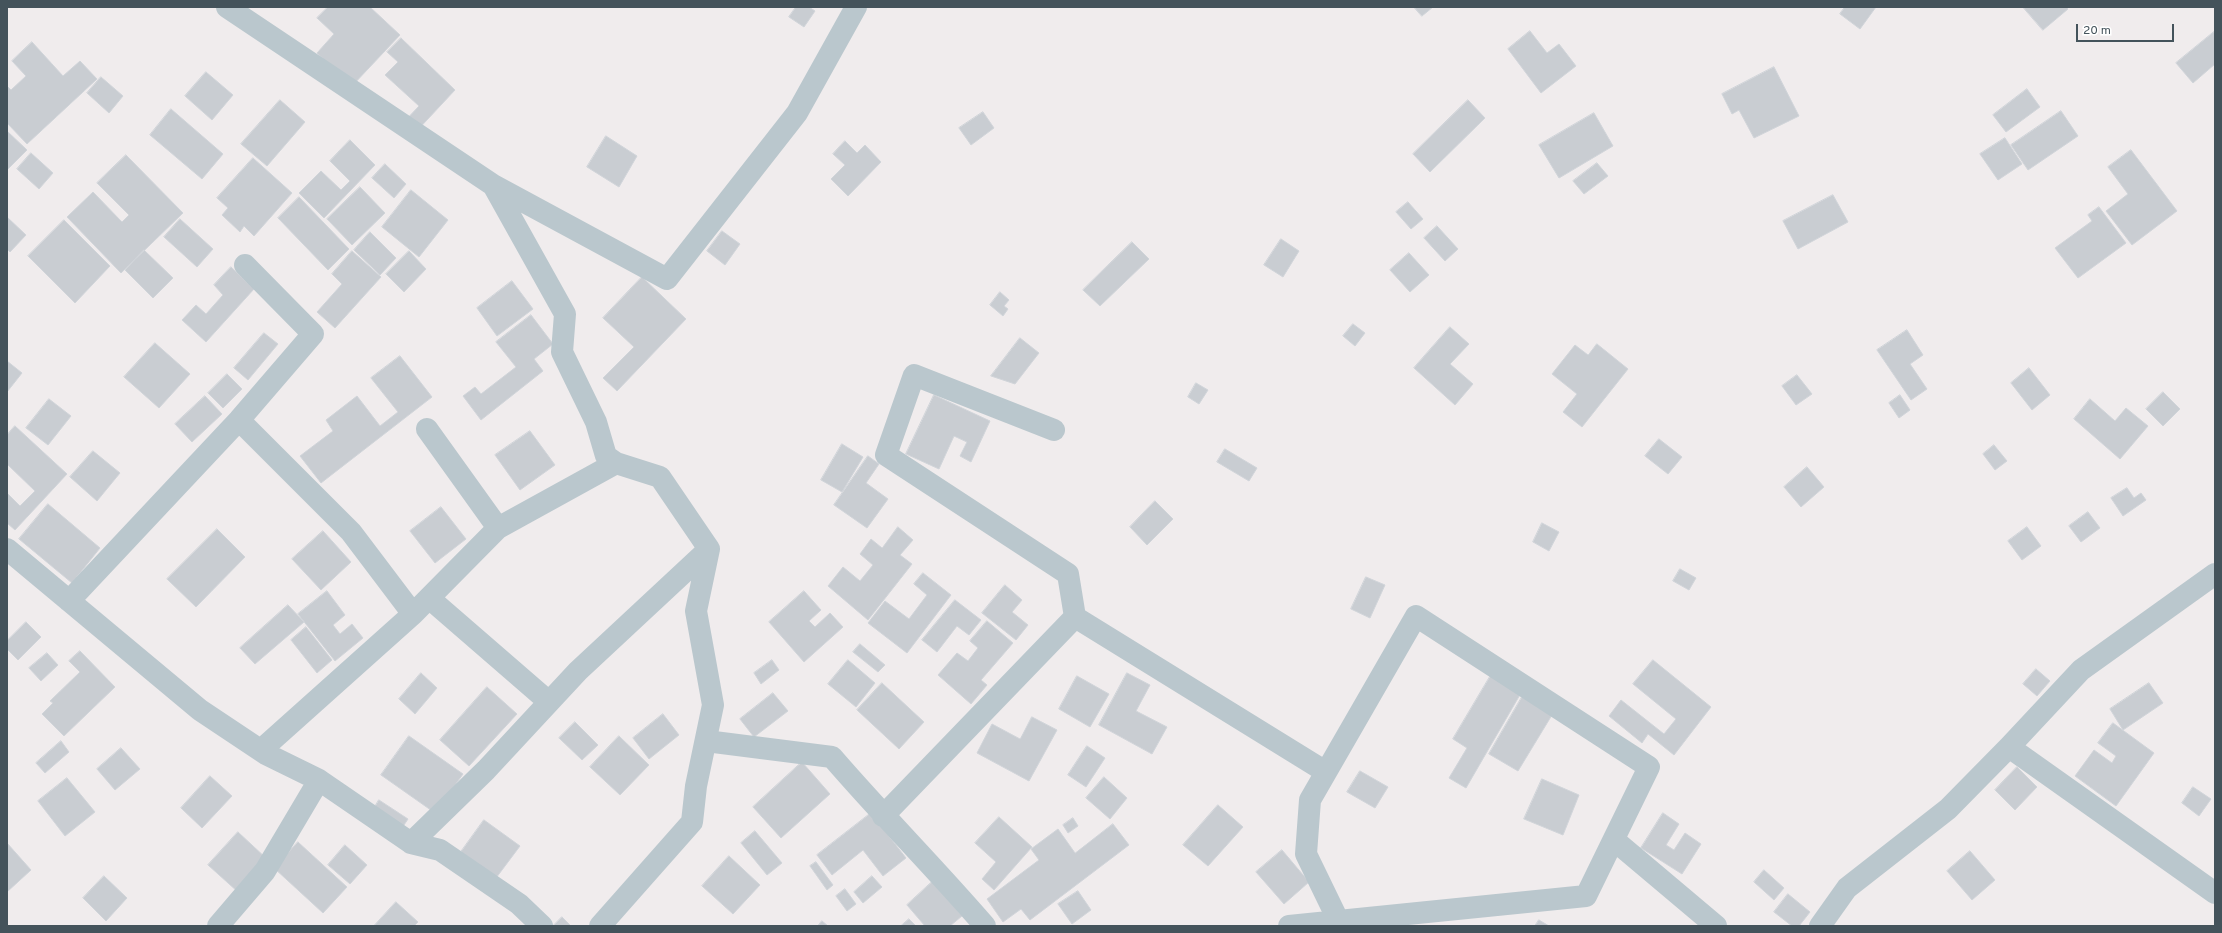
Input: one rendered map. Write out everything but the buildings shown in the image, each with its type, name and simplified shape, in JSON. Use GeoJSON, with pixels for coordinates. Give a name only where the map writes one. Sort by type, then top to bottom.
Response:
{"type":"FeatureCollection","features":[{"type":"Feature","properties":{"kind":"street"},"geometry":{"type":"LineString","coordinates":[[227,7],[493,185],[666,279],[797,113],[856,7]]}},
{"type":"Feature","properties":{"kind":"street"},"geometry":{"type":"LineString","coordinates":[[493,185],[565,314],[562,352],[596,422],[606,456],[616,463],[660,477],[709,549],[696,611],[713,705],[696,786],[692,822],[600,926]]}},
{"type":"Feature","properties":{"kind":"street"},"geometry":{"type":"LineString","coordinates":[[69,601],[239,420],[313,334],[245,265]]}},
{"type":"Feature","properties":{"kind":"street"},"geometry":{"type":"LineString","coordinates":[[1054,430],[914,374],[886,454],[1068,574],[1075,617],[1326,772]]}},
{"type":"Feature","properties":{"kind":"street"},"geometry":{"type":"LineString","coordinates":[[239,420],[351,532],[413,614]]}},
{"type":"Feature","properties":{"kind":"street"},"geometry":{"type":"LineString","coordinates":[[427,429],[498,528]]}},
{"type":"Feature","properties":{"kind":"street"},"geometry":{"type":"LineString","coordinates":[[261,750],[413,614],[498,528],[616,463]]}},
{"type":"Feature","properties":{"kind":"street"},"geometry":{"type":"LineString","coordinates":[[7,549],[200,710],[261,750],[319,780],[411,843],[440,850],[519,904],[542,926]]}},
{"type":"Feature","properties":{"kind":"street"},"geometry":{"type":"LineString","coordinates":[[411,843],[486,770],[578,671],[709,549]]}},
{"type":"Feature","properties":{"kind":"street"},"geometry":{"type":"LineString","coordinates":[[1820,926],[1847,888],[1948,809],[2081,670],[2215,574]]}},
{"type":"Feature","properties":{"kind":"street"},"geometry":{"type":"LineString","coordinates":[[429,598],[549,702]]}},
{"type":"Feature","properties":{"kind":"street"},"geometry":{"type":"LineString","coordinates":[[1289,926],[1340,923],[1586,896],[1650,767],[1416,616],[1310,800],[1306,854],[1340,923]]}},
{"type":"Feature","properties":{"kind":"street"},"geometry":{"type":"LineString","coordinates":[[883,816],[1075,617]]}},
{"type":"Feature","properties":{"kind":"street"},"geometry":{"type":"LineString","coordinates":[[706,741],[832,757],[883,816],[932,865],[984,926]]}},
{"type":"Feature","properties":{"kind":"street"},"geometry":{"type":"LineString","coordinates":[[2008,747],[2215,893]]}},
{"type":"Feature","properties":{"kind":"street"},"geometry":{"type":"LineString","coordinates":[[218,926],[265,871],[319,780]]}},
{"type":"Feature","properties":{"kind":"street"},"geometry":{"type":"LineString","coordinates":[[1614,840],[1716,926]]}}]}
